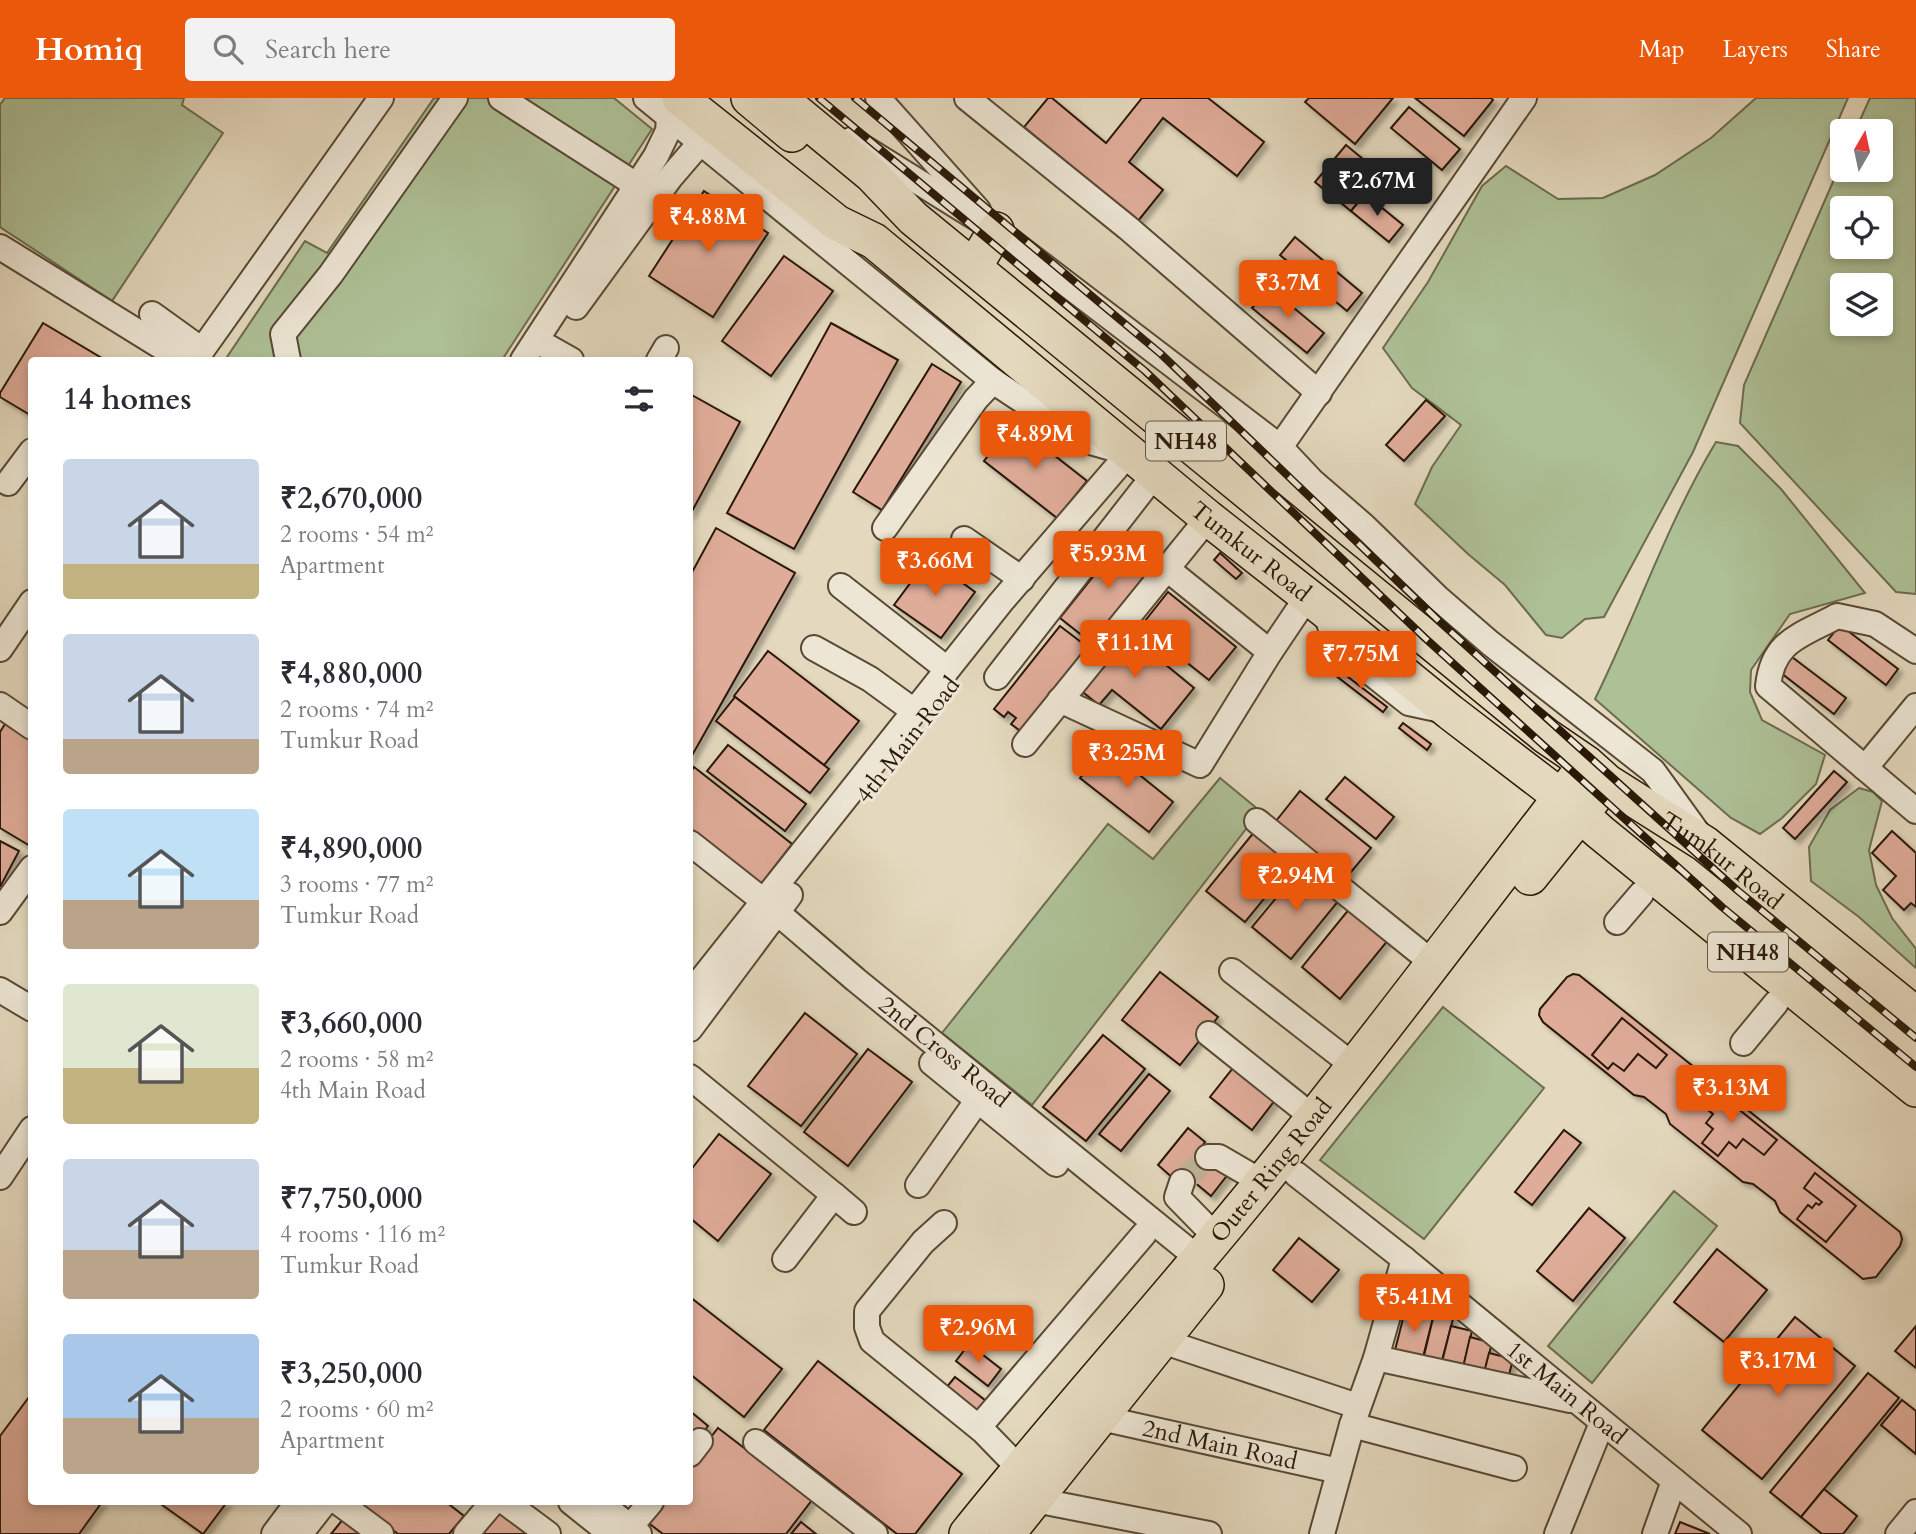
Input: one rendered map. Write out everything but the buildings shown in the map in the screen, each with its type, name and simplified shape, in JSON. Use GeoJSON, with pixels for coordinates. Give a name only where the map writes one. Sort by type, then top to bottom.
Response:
{"type":"FeatureCollection","features":[{"type":"Feature","properties":{"kind":"highway"},"geometry":{"type":"LineString","coordinates":[[714,98],[852,211],[874,241]]}},
{"type":"Feature","properties":{"kind":"highway"},"geometry":{"type":"LineString","coordinates":[[749,98],[857,188],[913,218]]}},
{"type":"Feature","properties":{"kind":"highway","name":"NH48"},"geometry":{"type":"LineString","coordinates":[[779,98],[871,174],[913,218],[974,267]]}},
{"type":"Feature","properties":{"kind":"highway","name":"Tumkur Road"},"geometry":{"type":"LineString","coordinates":[[675,108],[837,223],[874,241],[1208,518],[1571,805],[1640,878],[1916,1089]]}},
{"type":"Feature","properties":{"kind":"highway"},"geometry":{"type":"LineString","coordinates":[[974,267],[996,230]]}},
{"type":"Feature","properties":{"kind":"highway","name":"Tumkur Road"},"geometry":{"type":"LineString","coordinates":[[974,267],[1546,736],[1705,844],[1908,1006]]}},
{"type":"Feature","properties":{"kind":"highway"},"geometry":{"type":"LineString","coordinates":[[1571,805],[1597,773]]}},
{"type":"Feature","properties":{"kind":"highway","name":"Outer Ring Road"},"geometry":{"type":"LineString","coordinates":[[1007,1534],[1555,845],[1571,805]]}},
{"type":"Feature","properties":{"kind":"highway","name":"Outer Ring Road"},"geometry":{"type":"LineString","coordinates":[[967,1534],[1202,1256],[1434,964],[1571,805]]}},
{"type":"Feature","properties":{"kind":"highway"},"geometry":{"type":"LineString","coordinates":[[1640,878],[1673,824]]}},
{"type":"Feature","properties":{"kind":"highway"},"geometry":{"type":"LineString","coordinates":[[1555,845],[1585,850],[1640,878],[1776,1003],[1916,1115]]}},
{"type":"Feature","properties":{"kind":"street"},"geometry":{"type":"LineString","coordinates":[[193,357],[232,290],[381,98]]}},
{"type":"Feature","properties":{"kind":"street"},"geometry":{"type":"LineString","coordinates":[[287,357],[283,334],[331,274],[455,98]]}},
{"type":"Feature","properties":{"kind":"street"},"geometry":{"type":"LineString","coordinates":[[501,98],[627,178],[635,187]]}},
{"type":"Feature","properties":{"kind":"street"},"geometry":{"type":"LineString","coordinates":[[646,98],[675,108],[700,143],[993,381],[1080,439],[1141,463]]}},
{"type":"Feature","properties":{"kind":"street"},"geometry":{"type":"LineString","coordinates":[[795,98],[822,122],[996,230],[1280,447],[1312,481],[1364,526],[1438,598],[1490,643],[1653,771],[1705,844]]}},
{"type":"Feature","properties":{"kind":"street"},"geometry":{"type":"LineString","coordinates":[[878,98],[996,230]]}},
{"type":"Feature","properties":{"kind":"street"},"geometry":{"type":"LineString","coordinates":[[967,98],[1128,228],[1319,393]]}},
{"type":"Feature","properties":{"kind":"street"},"geometry":{"type":"LineString","coordinates":[[1280,447],[1524,98]]}},
{"type":"Feature","properties":{"kind":"street"},"geometry":{"type":"LineString","coordinates":[[525,357],[660,149],[675,108]]}},
{"type":"Feature","properties":{"kind":"street"},"geometry":{"type":"LineString","coordinates":[[544,354],[670,178],[700,143]]}},
{"type":"Feature","properties":{"kind":"street"},"geometry":{"type":"LineString","coordinates":[[0,247],[193,357]]}},
{"type":"Feature","properties":{"kind":"street"},"geometry":{"type":"LineString","coordinates":[[152,314],[193,357]]}},
{"type":"Feature","properties":{"kind":"street"},"geometry":{"type":"LineString","coordinates":[[885,528],[976,399],[993,381]]}},
{"type":"Feature","properties":{"kind":"street"},"geometry":{"type":"LineString","coordinates":[[8,483],[28,456]]}},
{"type":"Feature","properties":{"kind":"street"},"geometry":{"type":"LineString","coordinates":[[693,864],[767,913],[914,710],[947,669],[1022,579],[1141,463]]}},
{"type":"Feature","properties":{"kind":"street"},"geometry":{"type":"LineString","coordinates":[[997,677],[1141,463]]}},
{"type":"Feature","properties":{"kind":"street","name":"4th Main Road"},"geometry":{"type":"LineString","coordinates":[[693,991],[767,913],[845,820],[956,676],[1141,463]]}},
{"type":"Feature","properties":{"kind":"street"},"geometry":{"type":"LineString","coordinates":[[1025,744],[1208,518]]}},
{"type":"Feature","properties":{"kind":"street"},"geometry":{"type":"LineString","coordinates":[[964,539],[1022,579]]}},
{"type":"Feature","properties":{"kind":"street"},"geometry":{"type":"LineString","coordinates":[[1166,568],[1270,652]]}},
{"type":"Feature","properties":{"kind":"street"},"geometry":{"type":"LineString","coordinates":[[841,586],[947,669]]}},
{"type":"Feature","properties":{"kind":"street"},"geometry":{"type":"LineString","coordinates":[[1060,699],[1200,765],[1270,652],[1316,603]]}},
{"type":"Feature","properties":{"kind":"street"},"geometry":{"type":"LineString","coordinates":[[0,649],[28,608]]}},
{"type":"Feature","properties":{"kind":"street"},"geometry":{"type":"LineString","coordinates":[[1916,651],[1875,624],[1837,616],[1783,646],[1770,668],[1768,686],[1916,811]]}},
{"type":"Feature","properties":{"kind":"street"},"geometry":{"type":"LineString","coordinates":[[814,648],[870,679],[914,710]]}},
{"type":"Feature","properties":{"kind":"street"},"geometry":{"type":"LineString","coordinates":[[0,705],[28,724]]}},
{"type":"Feature","properties":{"kind":"street"},"geometry":{"type":"LineString","coordinates":[[1865,768],[1916,706]]}},
{"type":"Feature","properties":{"kind":"street"},"geometry":{"type":"LineString","coordinates":[[1256,821],[1434,964]]}},
{"type":"Feature","properties":{"kind":"street","name":"2nd Cross Road"},"geometry":{"type":"LineString","coordinates":[[693,846],[977,1101],[1144,1234],[1202,1256]]}},
{"type":"Feature","properties":{"kind":"street"},"geometry":{"type":"LineString","coordinates":[[0,912],[28,874]]}},
{"type":"Feature","properties":{"kind":"street"},"geometry":{"type":"LineString","coordinates":[[1617,922],[1640,878]]}},
{"type":"Feature","properties":{"kind":"street","name":"4th Main Road"},"geometry":{"type":"LineString","coordinates":[[693,1024],[767,913]]}},
{"type":"Feature","properties":{"kind":"street","name":"2nd Cross Road"},"geometry":{"type":"LineString","coordinates":[[767,913],[1202,1256]]}},
{"type":"Feature","properties":{"kind":"street"},"geometry":{"type":"LineString","coordinates":[[1233,971],[1354,1066]]}},
{"type":"Feature","properties":{"kind":"street"},"geometry":{"type":"LineString","coordinates":[[0,990],[28,1007]]}},
{"type":"Feature","properties":{"kind":"street"},"geometry":{"type":"LineString","coordinates":[[1743,1043],[1776,1003]]}},
{"type":"Feature","properties":{"kind":"street"},"geometry":{"type":"LineString","coordinates":[[1209,1034],[1314,1118]]}},
{"type":"Feature","properties":{"kind":"street"},"geometry":{"type":"LineString","coordinates":[[693,1079],[853,1212]]}},
{"type":"Feature","properties":{"kind":"street"},"geometry":{"type":"LineString","coordinates":[[918,1185],[977,1101]]}},
{"type":"Feature","properties":{"kind":"street"},"geometry":{"type":"LineString","coordinates":[[0,1161],[28,1121]]}},
{"type":"Feature","properties":{"kind":"street"},"geometry":{"type":"LineString","coordinates":[[0,1177],[28,1135]]}},
{"type":"Feature","properties":{"kind":"street"},"geometry":{"type":"LineString","coordinates":[[1208,1157],[1219,1157],[1262,1182]]}},
{"type":"Feature","properties":{"kind":"street","name":"1st Main Road"},"geometry":{"type":"LineString","coordinates":[[1296,1174],[1404,1259],[1739,1534]]}},
{"type":"Feature","properties":{"kind":"street"},"geometry":{"type":"LineString","coordinates":[[1182,1182],[1177,1197],[1202,1256]]}},
{"type":"Feature","properties":{"kind":"street"},"geometry":{"type":"LineString","coordinates":[[785,1259],[834,1195]]}},
{"type":"Feature","properties":{"kind":"street"},"geometry":{"type":"LineString","coordinates":[[944,1223],[923,1242],[867,1311],[867,1326],[873,1342],[979,1427],[1020,1469]]}},
{"type":"Feature","properties":{"kind":"street"},"geometry":{"type":"LineString","coordinates":[[979,1427],[1144,1234]]}},
{"type":"Feature","properties":{"kind":"street"},"geometry":{"type":"LineString","coordinates":[[1325,1533],[1354,1415],[1376,1358],[1404,1259]]}},
{"type":"Feature","properties":{"kind":"street"},"geometry":{"type":"LineString","coordinates":[[1162,1341],[1354,1415],[1514,1468]]}},
{"type":"Feature","properties":{"kind":"street"},"geometry":{"type":"LineString","coordinates":[[1376,1358],[1576,1401]]}},
{"type":"Feature","properties":{"kind":"street","name":"2nd Main Road"},"geometry":{"type":"LineString","coordinates":[[1101,1418],[1339,1471]]}},
{"type":"Feature","properties":{"kind":"street"},"geometry":{"type":"LineString","coordinates":[[1557,1534],[1602,1423]]}},
{"type":"Feature","properties":{"kind":"street"},"geometry":{"type":"LineString","coordinates":[[756,1442],[875,1534]]}},
{"type":"Feature","properties":{"kind":"street"},"geometry":{"type":"LineString","coordinates":[[1655,1534],[1674,1481]]}},
{"type":"Feature","properties":{"kind":"street"},"geometry":{"type":"LineString","coordinates":[[1035,1500],[1209,1534]]}},
{"type":"Feature","properties":{"kind":"street"},"geometry":{"type":"LineString","coordinates":[[274,1534],[296,1505]]}},
{"type":"Feature","properties":{"kind":"street"},"geometry":{"type":"LineString","coordinates":[[300,1534],[323,1505]]}},
{"type":"Feature","properties":{"kind":"street"},"geometry":{"type":"LineString","coordinates":[[342,1505],[381,1534]]}},
{"type":"Feature","properties":{"kind":"street"},"geometry":{"type":"LineString","coordinates":[[466,1534],[490,1505]]}},
{"type":"Feature","properties":{"kind":"street"},"geometry":{"type":"LineString","coordinates":[[509,1505],[548,1534]]}},
{"type":"Feature","properties":{"kind":"street"},"geometry":{"type":"LineString","coordinates":[[577,1505],[627,1532]]}},
{"type":"Feature","properties":{"kind":"street"},"geometry":{"type":"LineString","coordinates":[[601,1505],[627,1532]]}},
{"type":"Feature","properties":{"kind":"street"},"geometry":{"type":"LineString","coordinates":[[627,1532],[649,1505]]}},
{"type":"Feature","properties":{"kind":"street"},"geometry":{"type":"LineString","coordinates":[[1898,1534],[1916,1512]]}},
{"type":"Feature","properties":{"kind":"green space"},"geometry":{"type":"Polygon","coordinates":[[[5,98],[184,98],[182,105],[223,133],[112,301],[0,227],[0,105],[5,98]]]}},
{"type":"Feature","properties":{"kind":"green space"},"geometry":{"type":"Polygon","coordinates":[[[434,98],[614,98],[652,129],[504,357],[227,357],[305,241],[327,253],[434,98]]]}},
{"type":"Feature","properties":{"kind":"green space"},"geometry":{"type":"Polygon","coordinates":[[[1756,98],[1848,98],[1839,119],[1830,119],[1830,139],[1693,452],[1604,617],[1585,619],[1562,638],[1546,635],[1505,585],[1415,504],[1432,467],[1461,425],[1412,388],[1383,348],[1428,282],[1482,186],[1506,166],[1558,199],[1603,198],[1655,175],[1711,138],[1756,98]]]}},
{"type":"Feature","properties":{"kind":"green space"},"geometry":{"type":"Polygon","coordinates":[[[1870,98],[1916,98],[1916,594],[1896,592],[1740,423],[1744,385],[1833,182],[1894,182],[1894,119],[1860,119],[1870,98]]]}},
{"type":"Feature","properties":{"kind":"green space"},"geometry":{"type":"Polygon","coordinates":[[[1716,442],[1738,446],[1781,489],[1865,593],[1790,614],[1751,670],[1750,692],[1762,720],[1825,755],[1816,784],[1782,818],[1760,834],[1731,818],[1595,699],[1682,504],[1716,442]]]}},
{"type":"Feature","properties":{"kind":"green space"},"geometry":{"type":"Polygon","coordinates":[[[1220,778],[1260,811],[1032,1105],[942,1033],[1108,824],[1153,859],[1220,778]]]}},
{"type":"Feature","properties":{"kind":"green space"},"geometry":{"type":"Polygon","coordinates":[[[1859,788],[1873,792],[1882,801],[1869,850],[1876,885],[1892,918],[1916,949],[1916,968],[1859,917],[1811,881],[1809,847],[1830,810],[1859,788]]]}},
{"type":"Feature","properties":{"kind":"green space"},"geometry":{"type":"Polygon","coordinates":[[[1443,1007],[1544,1088],[1424,1239],[1320,1160],[1443,1007]]]}},
{"type":"Feature","properties":{"kind":"green space"},"geometry":{"type":"Polygon","coordinates":[[[1674,1191],[1717,1226],[1592,1383],[1548,1346],[1674,1191]]]}},
{"type":"Feature","properties":{"kind":"tunnel"},"geometry":{"type":"LineString","coordinates":[[1182,1182],[1208,1157]]}},
{"type":"Feature","properties":{"kind":"railway"},"geometry":{"type":"LineString","coordinates":[[819,98],[1145,371],[1425,638],[1722,907],[1916,1067]]}},
{"type":"Feature","properties":{"kind":"railway"},"geometry":{"type":"LineString","coordinates":[[855,98],[1161,354],[1440,622],[1737,890],[1916,1038]]}}]}
